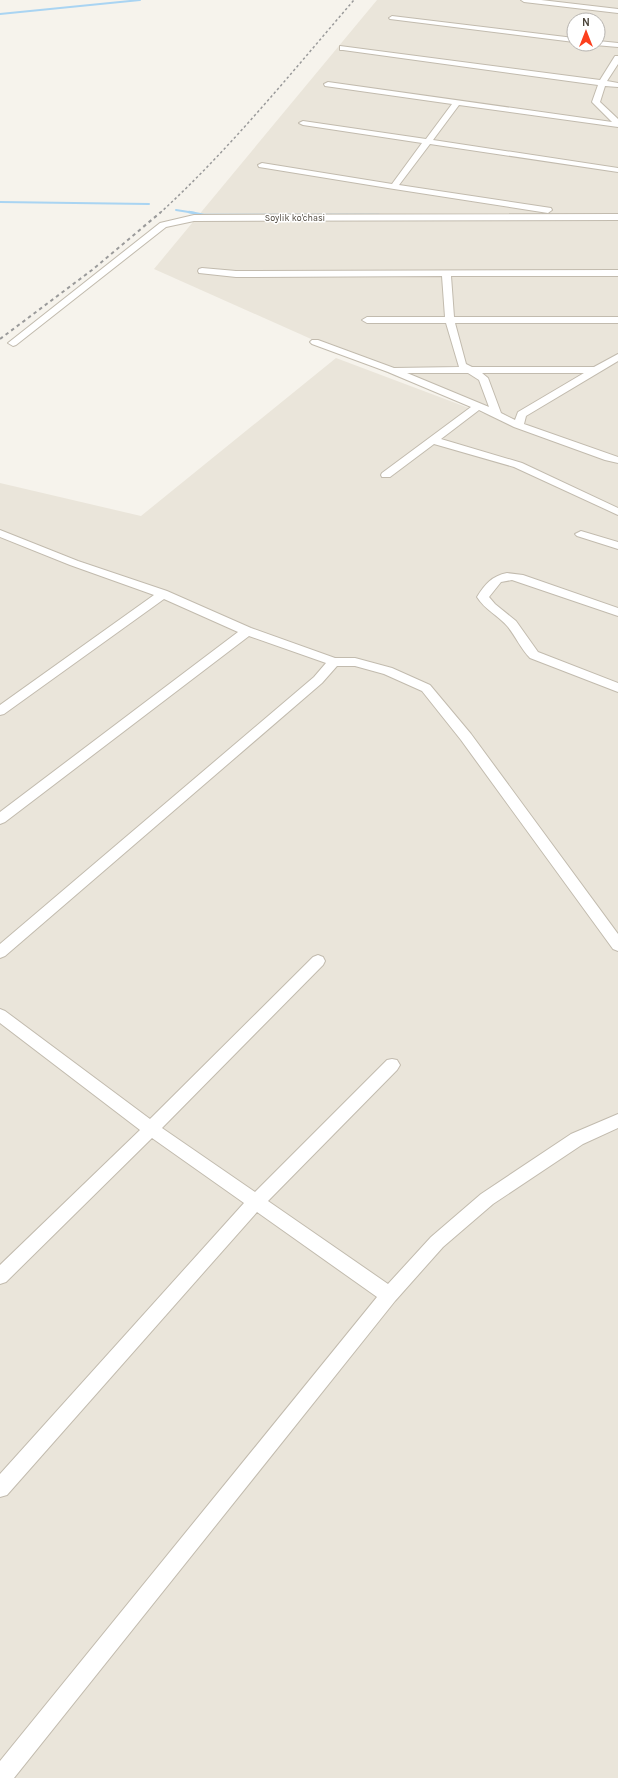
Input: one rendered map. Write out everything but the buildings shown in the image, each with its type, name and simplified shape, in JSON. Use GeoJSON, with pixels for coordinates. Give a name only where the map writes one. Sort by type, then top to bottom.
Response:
{"type":"FeatureCollection","features":[{"type":"Feature","properties":{"kind":"street"},"geometry":{"type":"LineString","coordinates":[[524,0],[618,11]]}},
{"type":"Feature","properties":{"kind":"street"},"geometry":{"type":"LineString","coordinates":[[392,18],[566,39]]}},
{"type":"Feature","properties":{"kind":"street"},"geometry":{"type":"LineString","coordinates":[[606,44],[618,45]]}},
{"type":"Feature","properties":{"kind":"street"},"geometry":{"type":"LineString","coordinates":[[343,48],[618,85]]}},
{"type":"Feature","properties":{"kind":"street"},"geometry":{"type":"LineString","coordinates":[[618,58],[603,82],[596,102],[618,124]]}},
{"type":"Feature","properties":{"kind":"street"},"geometry":{"type":"LineString","coordinates":[[328,84],[618,124]]}},
{"type":"Feature","properties":{"kind":"street"},"geometry":{"type":"LineString","coordinates":[[394,187],[457,102]]}},
{"type":"Feature","properties":{"kind":"street"},"geometry":{"type":"LineString","coordinates":[[303,123],[618,170]]}},
{"type":"Feature","properties":{"kind":"street"},"geometry":{"type":"LineString","coordinates":[[262,165],[562,215],[618,212]]}},
{"type":"Feature","properties":{"kind":"street","name":"Soylik ko'chasi"},"geometry":{"type":"LineString","coordinates":[[13,344],[164,225],[194,218],[562,215],[618,218]]}},
{"type":"Feature","properties":{"kind":"street"},"geometry":{"type":"LineString","coordinates":[[202,271],[236,274],[618,273]]}},
{"type":"Feature","properties":{"kind":"street"},"geometry":{"type":"LineString","coordinates":[[446,273],[450,320],[462,365],[484,378],[496,414]]}},
{"type":"Feature","properties":{"kind":"street"},"geometry":{"type":"LineString","coordinates":[[367,320],[618,320]]}},
{"type":"Feature","properties":{"kind":"street"},"geometry":{"type":"LineString","coordinates":[[315,342],[391,370],[478,406],[518,425],[613,459],[618,452]]}},
{"type":"Feature","properties":{"kind":"street"},"geometry":{"type":"LineString","coordinates":[[518,425],[522,414],[618,357]]}},
{"type":"Feature","properties":{"kind":"street"},"geometry":{"type":"LineString","coordinates":[[391,370],[596,370]]}},
{"type":"Feature","properties":{"kind":"street"},"geometry":{"type":"LineString","coordinates":[[386,475],[478,406]]}},
{"type":"Feature","properties":{"kind":"street"},"geometry":{"type":"LineString","coordinates":[[433,440],[518,465],[618,512]]}},
{"type":"Feature","properties":{"kind":"street"},"geometry":{"type":"LineString","coordinates":[[0,533],[74,562],[163,594],[247,631],[334,662],[355,662],[388,671],[426,688],[466,737],[618,945]]}},
{"type":"Feature","properties":{"kind":"street"},"geometry":{"type":"LineString","coordinates":[[581,534],[618,546]]}},
{"type":"Feature","properties":{"kind":"street"},"geometry":{"type":"LineString","coordinates":[[618,612],[508,574],[495,581],[482,597],[486,603],[509,620],[517,630],[526,647],[534,655],[618,688]]}},
{"type":"Feature","properties":{"kind":"street"},"geometry":{"type":"LineString","coordinates":[[0,712],[163,594]]}},
{"type":"Feature","properties":{"kind":"street"},"geometry":{"type":"LineString","coordinates":[[0,819],[247,631]]}},
{"type":"Feature","properties":{"kind":"street"},"geometry":{"type":"LineString","coordinates":[[0,952],[318,680],[334,662]]}},
{"type":"Feature","properties":{"kind":"street"},"geometry":{"type":"LineString","coordinates":[[0,1276],[151,1129],[318,961]]}},
{"type":"Feature","properties":{"kind":"street"},"geometry":{"type":"LineString","coordinates":[[0,1015],[151,1129],[389,1295]]}},
{"type":"Feature","properties":{"kind":"street"},"geometry":{"type":"LineString","coordinates":[[0,1488],[256,1202],[392,1065]]}},
{"type":"Feature","properties":{"kind":"street"},"geometry":{"type":"LineString","coordinates":[[0,1778],[389,1295],[437,1242],[487,1199],[577,1139],[618,1121]]}},
{"type":"Feature","properties":{"kind":"shaded area"},"geometry":{"type":"Polygon","coordinates":[[[377,0],[618,0],[618,460],[394,376],[154,269],[377,0]]]}},
{"type":"Feature","properties":{"kind":"shaded area"},"geometry":{"type":"Polygon","coordinates":[[[336,358],[618,464],[618,1778],[0,1778],[0,483],[141,516],[336,358]]]}},
{"type":"Feature","properties":{"kind":"waterway"},"geometry":{"type":"LineString","coordinates":[[0,14],[140,0]]}},
{"type":"Feature","properties":{"kind":"waterway"},"geometry":{"type":"LineString","coordinates":[[0,202],[149,204]]}},
{"type":"Feature","properties":{"kind":"waterway"},"geometry":{"type":"LineString","coordinates":[[176,210],[190,212]]}},
{"type":"Feature","properties":{"kind":"waterway"},"geometry":{"type":"LineString","coordinates":[[190,212],[195,213]]}},
{"type":"Feature","properties":{"kind":"waterway"},"geometry":{"type":"LineString","coordinates":[[190,212],[204,215],[379,215]]}},
{"type":"Feature","properties":{"kind":"railway"},"geometry":{"type":"LineString","coordinates":[[160,213],[236,136],[354,0]]}},
{"type":"Feature","properties":{"kind":"railway"},"geometry":{"type":"LineString","coordinates":[[0,339],[92,270],[161,212]]}}]}
